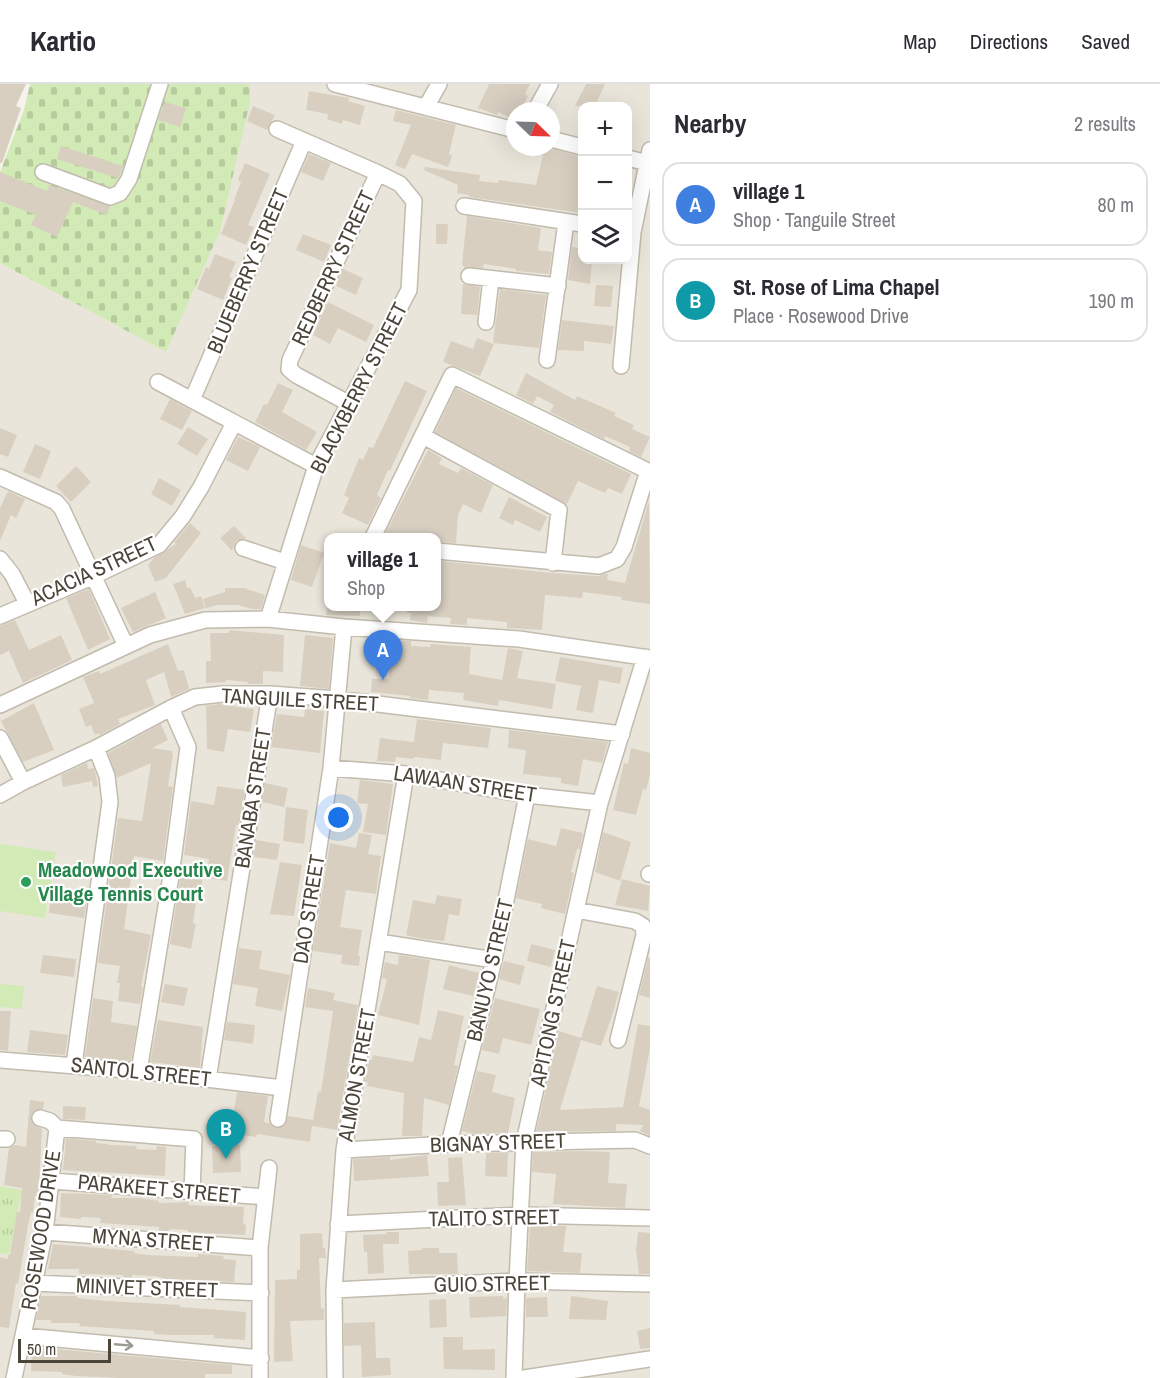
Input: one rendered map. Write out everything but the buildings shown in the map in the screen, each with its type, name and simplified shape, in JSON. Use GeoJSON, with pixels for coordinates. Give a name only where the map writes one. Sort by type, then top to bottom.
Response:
{"type":"FeatureCollection","features":[{"type":"Feature","properties":{"kind":"street"},"geometry":{"type":"LineString","coordinates":[[44,171],[110,197],[120,193],[129,179],[160,84]]}},
{"type":"Feature","properties":{"kind":"street"},"geometry":{"type":"LineString","coordinates":[[335,84],[506,128]]}},
{"type":"Feature","properties":{"kind":"street"},"geometry":{"type":"LineString","coordinates":[[426,107],[439,84]]}},
{"type":"Feature","properties":{"kind":"street"},"geometry":{"type":"LineString","coordinates":[[541,102],[550,84]]}},
{"type":"Feature","properties":{"kind":"street","name":"BLACKBERRY STREET"},"geometry":{"type":"LineString","coordinates":[[268,619],[316,466],[409,290],[414,201],[400,184],[276,129]]}},
{"type":"Feature","properties":{"kind":"street","name":"BLUEBERRY STREET"},"geometry":{"type":"LineString","coordinates":[[192,400],[304,141]]}},
{"type":"Feature","properties":{"kind":"street"},"geometry":{"type":"LineString","coordinates":[[560,141],[578,146]]}},
{"type":"Feature","properties":{"kind":"street"},"geometry":{"type":"LineString","coordinates":[[632,159],[648,157],[632,223]]}},
{"type":"Feature","properties":{"kind":"street","name":"REDBERRY STREET"},"geometry":{"type":"LineString","coordinates":[[348,403],[296,375],[289,369],[290,360],[378,173]]}},
{"type":"Feature","properties":{"kind":"street"},"geometry":{"type":"LineString","coordinates":[[464,206],[578,224]]}},
{"type":"Feature","properties":{"kind":"street"},"geometry":{"type":"LineString","coordinates":[[547,360],[566,222]]}},
{"type":"Feature","properties":{"kind":"street"},"geometry":{"type":"LineString","coordinates":[[621,366],[628,264]]}},
{"type":"Feature","properties":{"kind":"street"},"geometry":{"type":"LineString","coordinates":[[469,276],[558,286]]}},
{"type":"Feature","properties":{"kind":"street"},"geometry":{"type":"LineString","coordinates":[[486,322],[491,279]]}},
{"type":"Feature","properties":{"kind":"street"},"geometry":{"type":"LineString","coordinates":[[376,533],[452,375],[649,471],[624,547],[617,559],[599,566],[441,551]]}},
{"type":"Feature","properties":{"kind":"street"},"geometry":{"type":"LineString","coordinates":[[158,382],[316,466]]}},
{"type":"Feature","properties":{"kind":"street","name":"ACACIA STREET"},"geometry":{"type":"LineString","coordinates":[[0,616],[92,577],[159,545],[183,516],[201,487],[234,423]]}},
{"type":"Feature","properties":{"kind":"street"},"geometry":{"type":"LineString","coordinates":[[423,436],[559,510],[553,563]]}},
{"type":"Feature","properties":{"kind":"street"},"geometry":{"type":"LineString","coordinates":[[0,477],[56,502],[62,509],[126,646]]}},
{"type":"Feature","properties":{"kind":"street"},"geometry":{"type":"LineString","coordinates":[[243,548],[285,562]]}},
{"type":"Feature","properties":{"kind":"street"},"geometry":{"type":"LineString","coordinates":[[0,559],[12,574],[27,603]]}},
{"type":"Feature","properties":{"kind":"street"},"geometry":{"type":"LineString","coordinates":[[0,705],[150,635],[205,620],[268,619],[344,627],[519,639],[648,658]]}},
{"type":"Feature","properties":{"kind":"street","name":"DAO STREET"},"geometry":{"type":"LineString","coordinates":[[278,1119],[331,768],[344,627]]}},
{"type":"Feature","properties":{"kind":"street","name":"APITONG STREET"},"geometry":{"type":"LineString","coordinates":[[514,1378],[524,1142],[600,803],[648,658]]}},
{"type":"Feature","properties":{"kind":"street","name":"TANGUILE STREET"},"geometry":{"type":"LineString","coordinates":[[0,795],[195,697],[223,694],[270,694],[337,699],[622,734]]}},
{"type":"Feature","properties":{"kind":"street","name":"BANABA STREET"},"geometry":{"type":"LineString","coordinates":[[208,1079],[270,694]]}},
{"type":"Feature","properties":{"kind":"street"},"geometry":{"type":"LineString","coordinates":[[139,1071],[171,876],[188,747],[171,708]]}},
{"type":"Feature","properties":{"kind":"street"},"geometry":{"type":"LineString","coordinates":[[0,738],[23,782]]}},
{"type":"Feature","properties":{"kind":"street"},"geometry":{"type":"LineString","coordinates":[[74,1065],[110,802],[107,776],[96,748]]}},
{"type":"Feature","properties":{"kind":"street","name":"LAWAAN STREET"},"geometry":{"type":"LineString","coordinates":[[331,768],[406,774],[527,795],[600,803]]}},
{"type":"Feature","properties":{"kind":"street","name":"ALMON STREET"},"geometry":{"type":"LineString","coordinates":[[336,1378],[334,1290],[344,1150],[406,774]]}},
{"type":"Feature","properties":{"kind":"street","name":"BANUYO STREET"},"geometry":{"type":"LineString","coordinates":[[448,1144],[494,960],[527,795]]}},
{"type":"Feature","properties":{"kind":"street"},"geometry":{"type":"LineString","coordinates":[[576,910],[635,921],[643,926],[644,935],[618,1040]]}},
{"type":"Feature","properties":{"kind":"street"},"geometry":{"type":"LineString","coordinates":[[379,942],[494,960]]}},
{"type":"Feature","properties":{"kind":"street","name":"SANTOL STREET"},"geometry":{"type":"LineString","coordinates":[[0,1060],[139,1071],[282,1088]]}},
{"type":"Feature","properties":{"kind":"street"},"geometry":{"type":"LineString","coordinates":[[40,1118],[50,1121],[57,1128]]}},
{"type":"Feature","properties":{"kind":"street","name":"ROSEWOOD DRIVE"},"geometry":{"type":"LineString","coordinates":[[14,1378],[45,1232],[57,1128],[194,1139],[192,1192]]}},
{"type":"Feature","properties":{"kind":"street","name":"BIGNAY STREET"},"geometry":{"type":"LineString","coordinates":[[344,1150],[448,1144],[635,1140],[650,1146]]}},
{"type":"Feature","properties":{"kind":"street"},"geometry":{"type":"LineString","coordinates":[[260,1378],[260,1248],[269,1168]]}},
{"type":"Feature","properties":{"kind":"street","name":"PARAKEET STREET"},"geometry":{"type":"LineString","coordinates":[[52,1181],[266,1197]]}},
{"type":"Feature","properties":{"kind":"street","name":"TALITO STREET"},"geometry":{"type":"LineString","coordinates":[[338,1224],[520,1215],[650,1218]]}},
{"type":"Feature","properties":{"kind":"street","name":"MYNA STREET"},"geometry":{"type":"LineString","coordinates":[[45,1232],[260,1248]]}},
{"type":"Feature","properties":{"kind":"street","name":"GUIO STREET"},"geometry":{"type":"LineString","coordinates":[[334,1290],[517,1281],[650,1284]]}},
{"type":"Feature","properties":{"kind":"street","name":"MINIVET STREET"},"geometry":{"type":"LineString","coordinates":[[33,1284],[261,1293]]}},
{"type":"Feature","properties":{"kind":"street"},"geometry":{"type":"LineString","coordinates":[[24,1336],[261,1358]]}},
{"type":"Feature","properties":{"kind":"street"},"geometry":{"type":"LineString","coordinates":[[524,1378],[650,1359]]}},
{"type":"Feature","properties":{"kind":"shaded area"},"geometry":{"type":"Polygon","coordinates":[[[250,84],[650,84],[650,1378],[0,1378],[0,1253],[9,1255],[21,1190],[0,1186],[0,263],[166,352],[245,120],[250,102],[250,84]]]}},
{"type":"Feature","properties":{"kind":"green space"},"geometry":{"type":"Polygon","coordinates":[[[30,84],[250,84],[250,102],[220,231],[166,352],[0,263],[0,172],[24,110],[30,84]]]}},
{"type":"Feature","properties":{"kind":"green space","name":"Meadowood Executive Village Tennis Court"},"geometry":{"type":"Polygon","coordinates":[[[0,844],[56,852],[45,918],[0,911],[0,844]]]}},
{"type":"Feature","properties":{"kind":"green space"},"geometry":{"type":"Polygon","coordinates":[[[0,984],[24,986],[22,1009],[0,1007],[0,984]]]}},
{"type":"Feature","properties":{"kind":"green space"},"geometry":{"type":"Polygon","coordinates":[[[0,1186],[22,1190],[9,1255],[0,1253],[0,1186]]]}},
{"type":"Feature","properties":{"kind":"place","name":"village 1"},"geometry":{"type":"Point","coordinates":[383,680]}},
{"type":"Feature","properties":{"kind":"place","name":"Meadowood Executive Village Tennis Court"},"geometry":{"type":"Point","coordinates":[26,882]}},
{"type":"Feature","properties":{"kind":"place","name":"St. Rose of Lima Chapel"},"geometry":{"type":"Point","coordinates":[226,1159]}}]}
